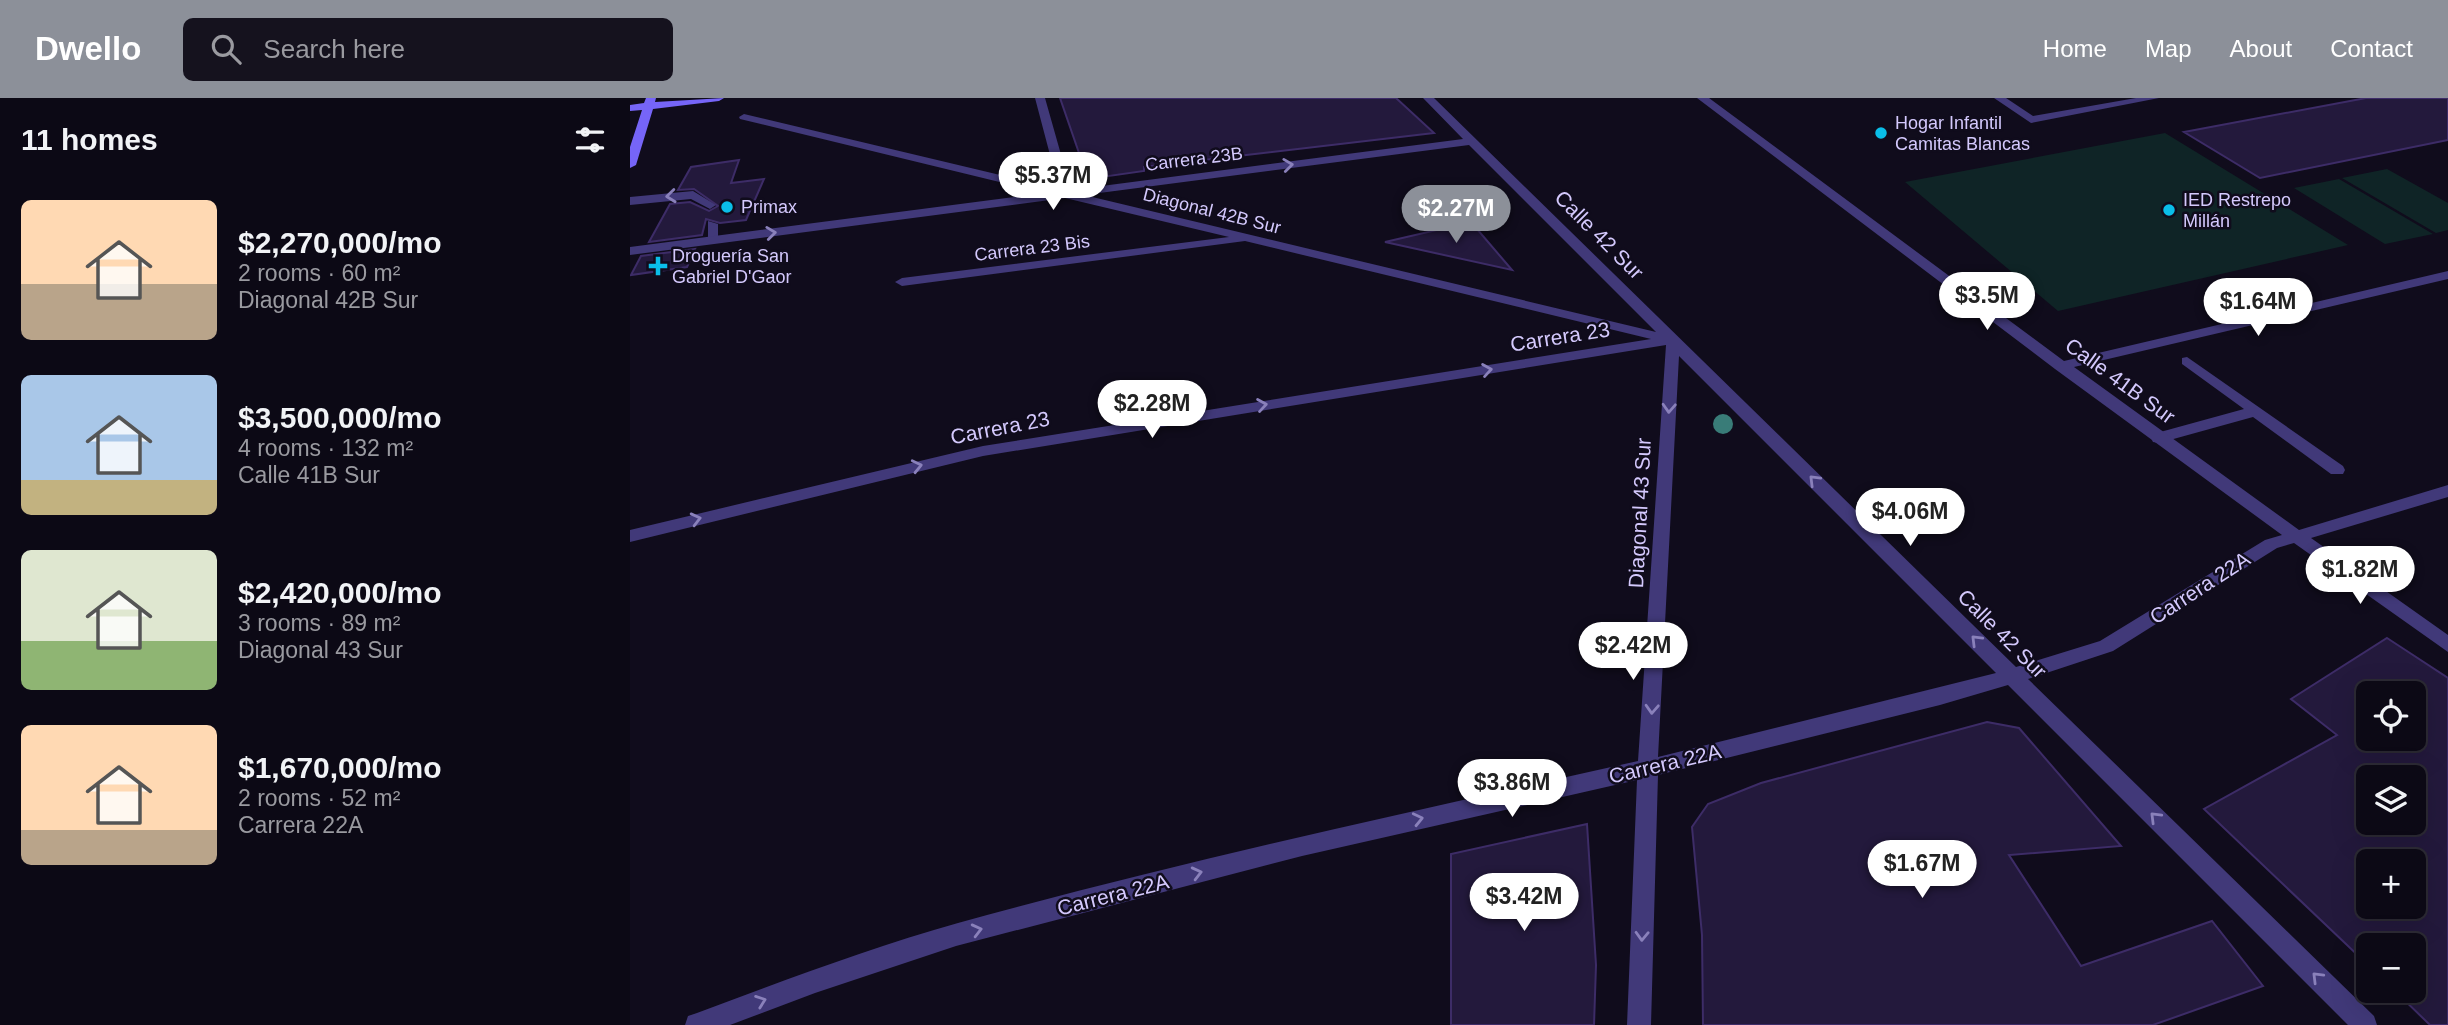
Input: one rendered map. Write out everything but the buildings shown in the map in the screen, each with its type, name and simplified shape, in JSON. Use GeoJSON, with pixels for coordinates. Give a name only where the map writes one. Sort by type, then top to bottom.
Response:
{"type":"FeatureCollection","features":[{"type":"Feature","properties":{"kind":"main road"},"geometry":{"type":"LineString","coordinates":[[630,108],[650,102],[719,98]]}},
{"type":"Feature","properties":{"kind":"main road"},"geometry":{"type":"LineString","coordinates":[[630,165],[650,102]]}},
{"type":"Feature","properties":{"kind":"street"},"geometry":{"type":"LineString","coordinates":[[1040,98],[1066,194]]}},
{"type":"Feature","properties":{"kind":"street","name":"Calle 42 Sur"},"geometry":{"type":"LineString","coordinates":[[1428,98],[2365,1025]]}},
{"type":"Feature","properties":{"kind":"street","name":"Calle 41B Sur"},"geometry":{"type":"LineString","coordinates":[[1702,98],[2060,366],[2448,645]]}},
{"type":"Feature","properties":{"kind":"street"},"geometry":{"type":"LineString","coordinates":[[1999,98],[2031,120],[2154,98]]}},
{"type":"Feature","properties":{"kind":"street","name":"Diagonal 42B Sur"},"geometry":{"type":"LineString","coordinates":[[744,117],[1673,340]]}},
{"type":"Feature","properties":{"kind":"street","name":"Carrera 23B"},"geometry":{"type":"LineString","coordinates":[[630,251],[1471,141]]}},
{"type":"Feature","properties":{"kind":"street"},"geometry":{"type":"LineString","coordinates":[[630,201],[693,195],[710,205]]}},
{"type":"Feature","properties":{"kind":"street"},"geometry":{"type":"LineString","coordinates":[[712,224],[715,240]]}},
{"type":"Feature","properties":{"kind":"street","name":"Carrera 23 Bis"},"geometry":{"type":"LineString","coordinates":[[902,282],[1250,238]]}},
{"type":"Feature","properties":{"kind":"street"},"geometry":{"type":"LineString","coordinates":[[2060,366],[2448,275]]}},
{"type":"Feature","properties":{"kind":"street","name":"Carrera 23"},"geometry":{"type":"LineString","coordinates":[[630,536],[982,451],[1673,340]]}},
{"type":"Feature","properties":{"kind":"street","name":"Diagonal 43 Sur"},"geometry":{"type":"LineString","coordinates":[[1639,1025],[1648,768],[1673,340]]}},
{"type":"Feature","properties":{"kind":"street"},"geometry":{"type":"LineString","coordinates":[[2187,361],[2337,470]]}},
{"type":"Feature","properties":{"kind":"street"},"geometry":{"type":"LineString","coordinates":[[2159,438],[2256,411]]}},
{"type":"Feature","properties":{"kind":"street","name":"Carrera 22A"},"geometry":{"type":"LineString","coordinates":[[697,1025],[815,981],[956,935],[1302,846],[1648,768],[1940,697],[2012,676],[2106,646],[2131,633],[2239,562],[2294,536],[2448,491]]}},
{"type":"Feature","properties":{"kind":"green space"},"geometry":{"type":"Polygon","coordinates":[[[2165,133],[2348,245],[2058,311],[1905,182],[2165,133]]]}},
{"type":"Feature","properties":{"kind":"green space"},"geometry":{"type":"Polygon","coordinates":[[[2387,169],[2448,203],[2448,230],[2436,233],[2342,178],[2387,169]]]}},
{"type":"Feature","properties":{"kind":"green space"},"geometry":{"type":"Polygon","coordinates":[[[2339,179],[2433,234],[2385,244],[2294,188],[2339,179]]]}},
{"type":"Feature","properties":{"kind":"place","name":"Hogar Infantil Camitas Blancas"},"geometry":{"type":"Point","coordinates":[1881,133]}},
{"type":"Feature","properties":{"kind":"place","name":"Primax"},"geometry":{"type":"Point","coordinates":[727,207]}},
{"type":"Feature","properties":{"kind":"place","name":"IED Restrepo Millán"},"geometry":{"type":"Point","coordinates":[2169,210]}},
{"type":"Feature","properties":{"kind":"place","name":"Droguería San Gabriel D'Gaor"},"geometry":{"type":"Point","coordinates":[658,266]}}]}
